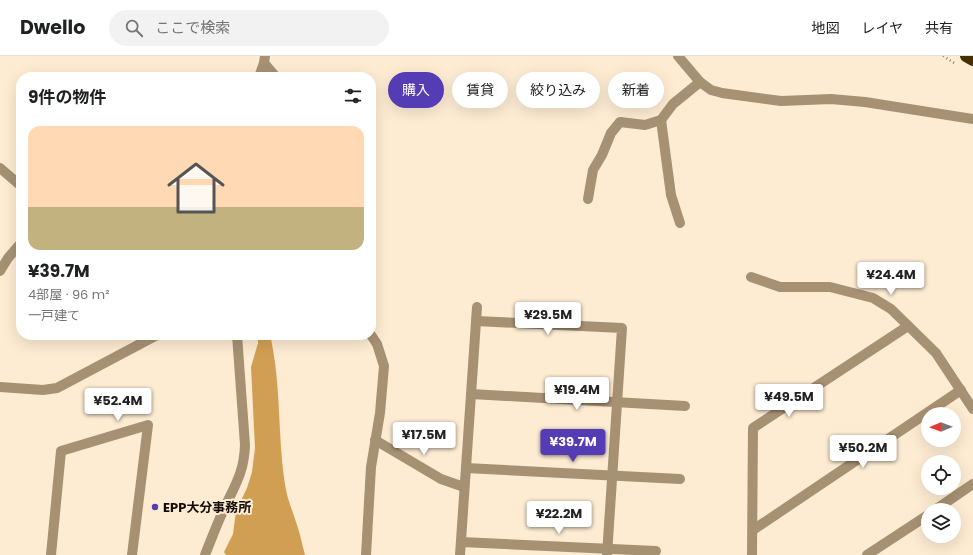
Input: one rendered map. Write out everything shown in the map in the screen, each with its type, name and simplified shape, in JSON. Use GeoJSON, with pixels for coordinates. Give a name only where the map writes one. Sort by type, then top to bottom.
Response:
{"type":"FeatureCollection","features":[{"type":"Feature","properties":{"kind":"highway"},"geometry":{"type":"LineString","coordinates":[[966,56],[973,60]]}},
{"type":"Feature","properties":{"kind":"street"},"geometry":{"type":"LineString","coordinates":[[678,56],[700,82],[711,90],[771,100],[794,102],[831,99],[865,102],[973,119]]}},
{"type":"Feature","properties":{"kind":"street"},"geometry":{"type":"LineString","coordinates":[[261,72],[265,59]]}},
{"type":"Feature","properties":{"kind":"street"},"geometry":{"type":"LineString","coordinates":[[265,59],[273,72]]}},
{"type":"Feature","properties":{"kind":"street"},"geometry":{"type":"LineString","coordinates":[[588,199],[593,170],[602,154],[610,133],[620,122],[645,125],[661,120],[673,104],[700,82]]}},
{"type":"Feature","properties":{"kind":"street"},"geometry":{"type":"LineString","coordinates":[[661,120],[671,195],[680,223]]}},
{"type":"Feature","properties":{"kind":"street"},"geometry":{"type":"LineString","coordinates":[[0,168],[16,182]]}},
{"type":"Feature","properties":{"kind":"street"},"geometry":{"type":"LineString","coordinates":[[0,271],[16,249]]}},
{"type":"Feature","properties":{"kind":"street"},"geometry":{"type":"LineString","coordinates":[[751,277],[780,286],[830,287],[873,298],[891,309],[939,357],[973,409]]}},
{"type":"Feature","properties":{"kind":"street"},"geometry":{"type":"LineString","coordinates":[[460,555],[477,307]]}},
{"type":"Feature","properties":{"kind":"street"},"geometry":{"type":"LineString","coordinates":[[476,321],[622,328],[607,552]]}},
{"type":"Feature","properties":{"kind":"street"},"geometry":{"type":"LineString","coordinates":[[752,555],[753,428],[908,326]]}},
{"type":"Feature","properties":{"kind":"street"},"geometry":{"type":"LineString","coordinates":[[0,387],[43,390],[56,388],[147,340]]}},
{"type":"Feature","properties":{"kind":"street"},"geometry":{"type":"LineString","coordinates":[[205,555],[225,507],[238,483],[245,457],[237,340]]}},
{"type":"Feature","properties":{"kind":"street"},"geometry":{"type":"LineString","coordinates":[[366,555],[371,467],[380,413],[384,366],[374,340]]}},
{"type":"Feature","properties":{"kind":"street"},"geometry":{"type":"LineString","coordinates":[[753,530],[961,390]]}},
{"type":"Feature","properties":{"kind":"street"},"geometry":{"type":"LineString","coordinates":[[471,394],[685,406]]}},
{"type":"Feature","properties":{"kind":"street"},"geometry":{"type":"LineString","coordinates":[[50,555],[61,451],[148,425],[132,555]]}},
{"type":"Feature","properties":{"kind":"street"},"geometry":{"type":"LineString","coordinates":[[375,440],[441,479],[464,487]]}},
{"type":"Feature","properties":{"kind":"street"},"geometry":{"type":"LineString","coordinates":[[466,468],[680,479]]}},
{"type":"Feature","properties":{"kind":"street"},"geometry":{"type":"LineString","coordinates":[[946,503],[973,486]]}},
{"type":"Feature","properties":{"kind":"street"},"geometry":{"type":"LineString","coordinates":[[867,555],[921,520]]}},
{"type":"Feature","properties":{"kind":"street"},"geometry":{"type":"LineString","coordinates":[[461,542],[607,552],[656,551]]}},
{"type":"Feature","properties":{"kind":"shaded area"},"geometry":{"type":"Polygon","coordinates":[[[258,340],[271,340],[278,393],[281,451],[286,490],[299,530],[305,555],[226,555],[224,552],[233,534],[236,511],[247,488],[252,472],[255,448],[251,367],[258,340]]]}},
{"type":"Feature","properties":{"kind":"place","name":"EPP大分事務所"},"geometry":{"type":"Point","coordinates":[155,507]}}]}
